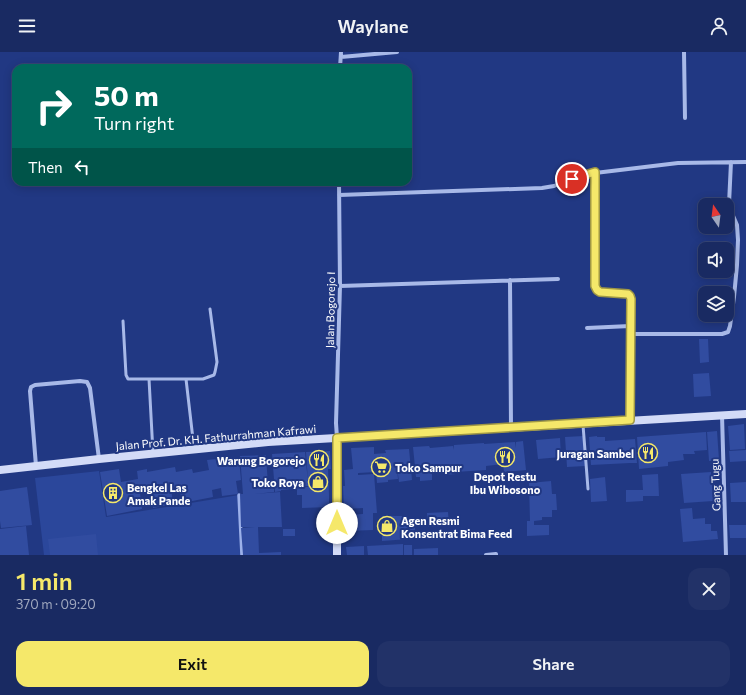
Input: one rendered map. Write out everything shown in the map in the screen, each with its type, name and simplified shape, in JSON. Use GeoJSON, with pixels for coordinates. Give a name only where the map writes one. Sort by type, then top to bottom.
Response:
{"type":"FeatureCollection","features":[{"type":"Feature","properties":{"kind":"main road","name":"Jalan Prof. Dr. KH. Fathurrahman Kafrawi"},"geometry":{"type":"LineString","coordinates":[[0,470],[268,442],[746,414]]}},
{"type":"Feature","properties":{"kind":"main road"},"geometry":{"type":"LineString","coordinates":[[337,438],[337,555]]}},
{"type":"Feature","properties":{"kind":"street"},"geometry":{"type":"LineString","coordinates":[[340,64],[341,54],[397,52]]}},
{"type":"Feature","properties":{"kind":"street"},"geometry":{"type":"LineString","coordinates":[[684,52],[685,118]]}},
{"type":"Feature","properties":{"kind":"street"},"geometry":{"type":"LineString","coordinates":[[630,334],[722,334],[728,332],[734,297],[738,235],[737,225],[729,204],[731,162]]}},
{"type":"Feature","properties":{"kind":"street"},"geometry":{"type":"LineString","coordinates":[[338,195],[542,188],[554,186],[595,172],[678,163],[746,162]]}},
{"type":"Feature","properties":{"kind":"street"},"geometry":{"type":"LineString","coordinates":[[595,172],[595,286],[600,292],[628,294],[631,299],[630,420]]}},
{"type":"Feature","properties":{"kind":"street","name":"Jalan Bogorejo I"},"geometry":{"type":"LineString","coordinates":[[337,438],[336,423],[340,286],[339,186]]}},
{"type":"Feature","properties":{"kind":"street"},"geometry":{"type":"LineString","coordinates":[[340,286],[558,279]]}},
{"type":"Feature","properties":{"kind":"street"},"geometry":{"type":"LineString","coordinates":[[510,280],[511,428]]}},
{"type":"Feature","properties":{"kind":"street"},"geometry":{"type":"LineString","coordinates":[[587,328],[630,326]]}},
{"type":"Feature","properties":{"kind":"street"},"geometry":{"type":"LineString","coordinates":[[36,466],[30,390],[35,385],[80,381],[87,382],[90,388],[99,459]]}},
{"type":"Feature","properties":{"kind":"street","name":"Gang Tugu"},"geometry":{"type":"LineString","coordinates":[[722,415],[726,555]]}},
{"type":"Feature","properties":{"kind":"street"},"geometry":{"type":"LineString","coordinates":[[486,555],[496,554]]}},
{"type":"Feature","properties":{"kind":"lane"},"geometry":{"type":"LineString","coordinates":[[123,321],[126,377],[129,379],[202,379],[214,375],[217,362],[210,309]]}},
{"type":"Feature","properties":{"kind":"lane"},"geometry":{"type":"LineString","coordinates":[[148,379],[153,453]]}},
{"type":"Feature","properties":{"kind":"lane"},"geometry":{"type":"LineString","coordinates":[[186,379],[194,449]]}},
{"type":"Feature","properties":{"kind":"lane"},"geometry":{"type":"LineString","coordinates":[[583,423],[588,489]]}},
{"type":"Feature","properties":{"kind":"shaded area"},"geometry":{"type":"Polygon","coordinates":[[[99,471],[106,517],[239,495],[242,555],[44,555],[35,478],[99,471]]]}},
{"type":"Feature","properties":{"kind":"building"},"geometry":{"type":"Polygon","coordinates":[[[699,339],[708,339],[709,362],[700,363],[699,339]]]}},
{"type":"Feature","properties":{"kind":"building"},"geometry":{"type":"Polygon","coordinates":[[[709,373],[711,396],[694,397],[693,374],[709,373]]]}},
{"type":"Feature","properties":{"kind":"building"},"geometry":{"type":"Polygon","coordinates":[[[744,424],[745,449],[730,450],[728,426],[744,424]]]}},
{"type":"Feature","properties":{"kind":"building"},"geometry":{"type":"Polygon","coordinates":[[[717,431],[719,460],[709,461],[707,432],[717,431]]]}},
{"type":"Feature","properties":{"kind":"building"},"geometry":{"type":"Polygon","coordinates":[[[706,432],[707,450],[694,451],[695,454],[683,454],[684,460],[668,462],[668,466],[639,469],[637,437],[706,432]]]}},
{"type":"Feature","properties":{"kind":"building"},"geometry":{"type":"Polygon","coordinates":[[[584,436],[585,466],[567,467],[565,437],[584,436]]]}},
{"type":"Feature","properties":{"kind":"building"},"geometry":{"type":"Polygon","coordinates":[[[589,437],[605,437],[605,441],[635,439],[637,463],[591,465],[589,437]]]}},
{"type":"Feature","properties":{"kind":"building"},"geometry":{"type":"Polygon","coordinates":[[[560,438],[561,457],[538,459],[536,440],[560,438]]]}},
{"type":"Feature","properties":{"kind":"building"},"geometry":{"type":"Polygon","coordinates":[[[523,441],[526,470],[504,472],[503,464],[486,466],[486,470],[455,472],[456,474],[444,475],[444,471],[432,472],[432,480],[420,481],[420,477],[416,477],[413,447],[429,446],[430,448],[453,446],[453,450],[454,445],[515,442],[516,448],[516,442],[523,441]]]}},
{"type":"Feature","properties":{"kind":"building"},"geometry":{"type":"Polygon","coordinates":[[[374,447],[374,454],[386,453],[385,450],[409,449],[412,480],[399,482],[397,467],[398,479],[388,480],[388,482],[377,483],[376,472],[358,473],[358,475],[374,474],[377,513],[373,513],[373,530],[346,531],[345,515],[363,514],[363,508],[344,509],[344,470],[353,469],[351,448],[374,447]]]}},
{"type":"Feature","properties":{"kind":"building"},"geometry":{"type":"Polygon","coordinates":[[[746,450],[746,461],[730,462],[729,451],[746,450]]]}},
{"type":"Feature","properties":{"kind":"building"},"geometry":{"type":"Polygon","coordinates":[[[330,451],[331,469],[328,469],[329,507],[302,508],[302,495],[297,495],[297,484],[291,484],[291,489],[275,492],[272,454],[305,452],[308,482],[306,452],[330,451]]]}},
{"type":"Feature","properties":{"kind":"building"},"geometry":{"type":"Polygon","coordinates":[[[266,455],[268,486],[274,485],[274,492],[253,494],[280,492],[282,527],[258,527],[259,553],[281,552],[281,555],[243,555],[241,528],[255,527],[241,527],[240,494],[243,494],[240,456],[266,455]]]}},
{"type":"Feature","properties":{"kind":"building"},"geometry":{"type":"Polygon","coordinates":[[[232,457],[234,470],[233,460],[239,459],[241,480],[236,481],[238,494],[222,496],[221,488],[212,490],[213,497],[182,503],[179,486],[171,488],[173,504],[153,508],[151,491],[140,493],[142,509],[107,516],[100,472],[119,469],[121,482],[138,479],[137,471],[147,469],[147,472],[175,467],[176,472],[192,469],[193,473],[209,470],[207,460],[216,459],[217,465],[217,459],[232,457]]]}},
{"type":"Feature","properties":{"kind":"building"},"geometry":{"type":"Polygon","coordinates":[[[711,472],[713,501],[684,503],[681,474],[711,472]]]}},
{"type":"Feature","properties":{"kind":"building"},"geometry":{"type":"Polygon","coordinates":[[[658,474],[659,496],[643,496],[643,501],[626,502],[626,490],[643,490],[642,475],[658,474]]]}},
{"type":"Feature","properties":{"kind":"building"},"geometry":{"type":"Polygon","coordinates":[[[605,477],[607,501],[591,502],[590,479],[605,477]]]}},
{"type":"Feature","properties":{"kind":"building"},"geometry":{"type":"Polygon","coordinates":[[[551,481],[552,494],[556,494],[557,510],[552,510],[552,517],[542,517],[542,520],[534,521],[534,525],[549,525],[549,535],[527,536],[527,521],[530,521],[529,483],[551,481]]]}},
{"type":"Feature","properties":{"kind":"building"},"geometry":{"type":"Polygon","coordinates":[[[746,482],[746,502],[731,502],[730,483],[746,482]]]}},
{"type":"Feature","properties":{"kind":"building"},"geometry":{"type":"Polygon","coordinates":[[[27,487],[32,525],[1,528],[0,491],[27,487]]]}},
{"type":"Feature","properties":{"kind":"building"},"geometry":{"type":"Polygon","coordinates":[[[692,508],[693,519],[705,518],[705,524],[711,524],[711,531],[717,531],[718,539],[683,542],[680,509],[692,508]]]}},
{"type":"Feature","properties":{"kind":"building"},"geometry":{"type":"Polygon","coordinates":[[[448,512],[449,526],[428,527],[427,513],[448,512]]]}},
{"type":"Feature","properties":{"kind":"building"},"geometry":{"type":"Polygon","coordinates":[[[382,516],[408,516],[408,520],[415,520],[415,530],[408,531],[409,539],[382,541],[382,531],[379,531],[379,522],[382,521],[382,516]]]}},
{"type":"Feature","properties":{"kind":"building"},"geometry":{"type":"Polygon","coordinates":[[[729,525],[746,525],[746,538],[730,538],[729,525]]]}},
{"type":"Feature","properties":{"kind":"building"},"geometry":{"type":"Polygon","coordinates":[[[26,526],[29,555],[0,555],[0,529],[26,526]]]}},
{"type":"Feature","properties":{"kind":"building"},"geometry":{"type":"Polygon","coordinates":[[[283,529],[295,529],[295,536],[283,536],[283,529]]]}},
{"type":"Feature","properties":{"kind":"building"},"geometry":{"type":"Polygon","coordinates":[[[96,534],[98,555],[50,555],[48,539],[96,534]]]}},
{"type":"Feature","properties":{"kind":"building"},"geometry":{"type":"Polygon","coordinates":[[[403,544],[403,555],[368,555],[367,546],[403,544]]]}},
{"type":"Feature","properties":{"kind":"building"},"geometry":{"type":"Polygon","coordinates":[[[404,545],[412,545],[412,555],[404,555],[404,545]]]}},
{"type":"Feature","properties":{"kind":"building"},"geometry":{"type":"Polygon","coordinates":[[[364,546],[364,555],[347,555],[346,547],[364,546]]]}},
{"type":"Feature","properties":{"kind":"building"},"geometry":{"type":"Polygon","coordinates":[[[438,548],[438,555],[414,555],[414,549],[438,548]]]}},
{"type":"Feature","properties":{"kind":"waterway"},"geometry":{"type":"LineString","coordinates":[[239,495],[242,555]]}},
{"type":"Feature","properties":{"kind":"place","name":"Juragan Sambel"},"geometry":{"type":"Point","coordinates":[648,453]}},
{"type":"Feature","properties":{"kind":"place","name":"Depot Restu Ibu Wibosono"},"geometry":{"type":"Point","coordinates":[505,457]}},
{"type":"Feature","properties":{"kind":"place","name":"Warung Bogorejo"},"geometry":{"type":"Point","coordinates":[319,460]}},
{"type":"Feature","properties":{"kind":"place","name":"Toko Sampur"},"geometry":{"type":"Point","coordinates":[381,467]}},
{"type":"Feature","properties":{"kind":"place","name":"Toko Roya"},"geometry":{"type":"Point","coordinates":[318,482]}},
{"type":"Feature","properties":{"kind":"place","name":"Bengkel Las Amak Pande"},"geometry":{"type":"Point","coordinates":[113,493]}},
{"type":"Feature","properties":{"kind":"place","name":"Agen Resmi Konsentrat Bima Feed"},"geometry":{"type":"Point","coordinates":[387,526]}},
{"type":"Feature","properties":{"kind":"route"},"geometry":{"type":"LineString","coordinates":[[337,523],[337,438],[630,420],[631,299],[628,294],[600,292],[595,286],[595,172],[572,179]]}}]}
